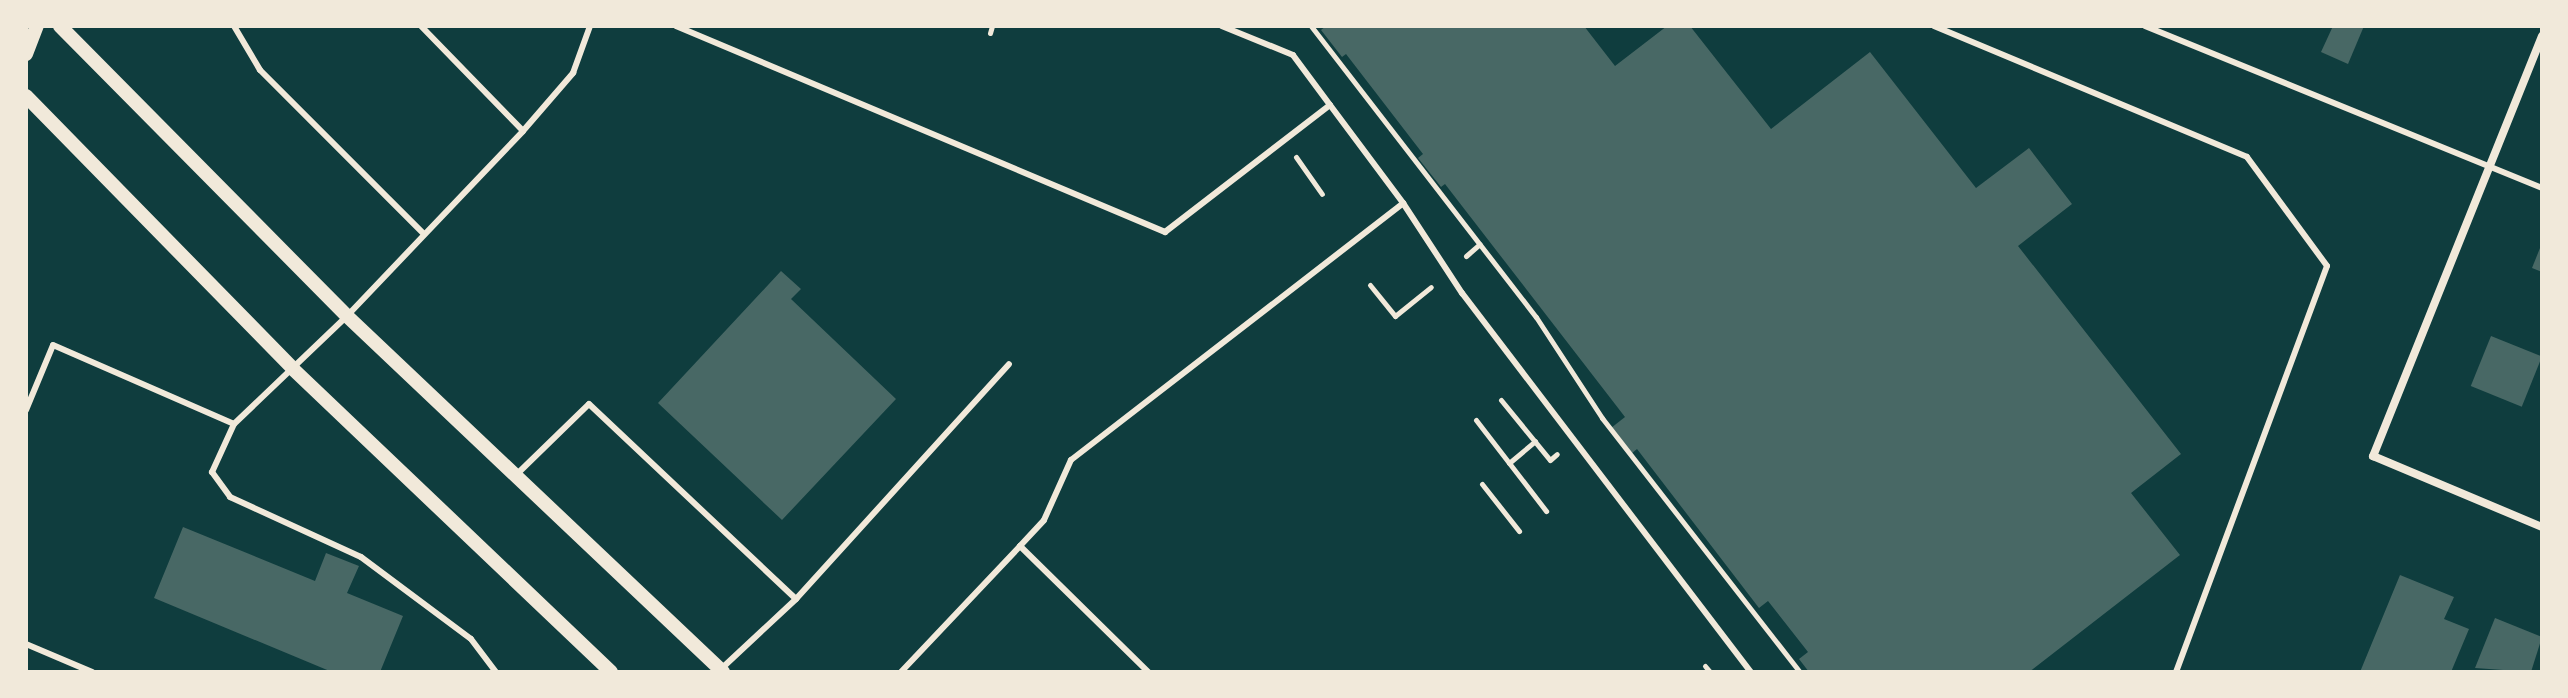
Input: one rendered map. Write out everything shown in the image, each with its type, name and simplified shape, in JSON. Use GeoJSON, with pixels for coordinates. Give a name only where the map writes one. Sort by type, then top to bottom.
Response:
{"type":"FeatureCollection","features":[{"type":"Feature","properties":{"kind":"street"},"geometry":{"type":"LineString","coordinates":[[26,54],[37,26]]}},
{"type":"Feature","properties":{"kind":"street"},"geometry":{"type":"LineString","coordinates":[[60,26],[347,316],[721,671]]}},
{"type":"Feature","properties":{"kind":"street"},"geometry":{"type":"LineString","coordinates":[[2542,36],[2373,456],[2542,527]]}},
{"type":"Feature","properties":{"kind":"street"},"geometry":{"type":"LineString","coordinates":[[26,96],[293,369],[611,672]]}},
{"type":"Feature","properties":{"kind":"lane"},"geometry":{"type":"LineString","coordinates":[[234,26],[260,70],[424,234]]}},
{"type":"Feature","properties":{"kind":"lane"},"geometry":{"type":"LineString","coordinates":[[421,26],[523,131]]}},
{"type":"Feature","properties":{"kind":"lane"},"geometry":{"type":"LineString","coordinates":[[496,672],[471,639],[387,574],[230,497],[212,472],[234,424],[347,316],[523,131],[573,73],[590,26]]}},
{"type":"Feature","properties":{"kind":"lane"},"geometry":{"type":"LineString","coordinates":[[676,26],[1165,232],[1330,105]]}},
{"type":"Feature","properties":{"kind":"lane"},"geometry":{"type":"LineString","coordinates":[[1222,26],[1293,55],[1403,203],[1448,272],[1751,672]]}},
{"type":"Feature","properties":{"kind":"lane"},"geometry":{"type":"LineString","coordinates":[[1934,26],[2247,157],[2327,266],[2176,672]]}},
{"type":"Feature","properties":{"kind":"lane"},"geometry":{"type":"LineString","coordinates":[[2145,26],[2542,188]]}},
{"type":"Feature","properties":{"kind":"lane"},"geometry":{"type":"LineString","coordinates":[[901,672],[1044,520],[1071,460],[1403,203]]}},
{"type":"Feature","properties":{"kind":"lane"},"geometry":{"type":"LineString","coordinates":[[26,410],[53,345],[234,424]]}},
{"type":"Feature","properties":{"kind":"lane"},"geometry":{"type":"LineString","coordinates":[[721,671],[796,599],[1009,364]]}},
{"type":"Feature","properties":{"kind":"lane"},"geometry":{"type":"LineString","coordinates":[[514,477],[589,404],[796,599]]}},
{"type":"Feature","properties":{"kind":"lane"},"geometry":{"type":"LineString","coordinates":[[1020,546],[1148,672]]}},
{"type":"Feature","properties":{"kind":"lane"},"geometry":{"type":"LineString","coordinates":[[26,644],[92,672]]}},
{"type":"Feature","properties":{"kind":"path"},"geometry":{"type":"LineString","coordinates":[[1311,26],[1536,317],[1602,418],[1800,672]]}},
{"type":"Feature","properties":{"kind":"path"},"geometry":{"type":"LineString","coordinates":[[1285,140],[1322,194]]}},
{"type":"Feature","properties":{"kind":"path"},"geometry":{"type":"LineString","coordinates":[[1370,285],[1395,316],[1480,244]]}},
{"type":"Feature","properties":{"kind":"path"},"geometry":{"type":"LineString","coordinates":[[1476,420],[1546,511]]}},
{"type":"Feature","properties":{"kind":"path"},"geometry":{"type":"LineString","coordinates":[[1509,463],[1535,441]]}},
{"type":"Feature","properties":{"kind":"path"},"geometry":{"type":"LineString","coordinates":[[1482,484],[1519,531]]}},
{"type":"Feature","properties":{"kind":"path"},"geometry":{"type":"LineString","coordinates":[[1705,666],[1710,672]]}},
{"type":"Feature","properties":{"kind":"building"},"geometry":{"type":"Polygon","coordinates":[[[1326,26],[1584,26],[1615,66],[1667,26],[1690,26],[1771,129],[1870,52],[1976,188],[2029,148],[2072,204],[2018,246],[2181,454],[2131,493],[2180,555],[2029,672],[1809,672],[1799,659],[1808,652],[1768,601],[1759,608],[1637,449],[1631,454],[1611,428],[1625,417],[1445,184],[1441,187],[1418,158],[1423,154],[1346,54],[1342,57],[1321,30],[1326,26]]]}},
{"type":"Feature","properties":{"kind":"building"},"geometry":{"type":"Polygon","coordinates":[[[2333,26],[2364,26],[2348,64],[2321,52],[2333,26]]]}},
{"type":"Feature","properties":{"kind":"building"},"geometry":{"type":"Polygon","coordinates":[[[2542,243],[2542,272],[2532,268],[2542,243]]]}},
{"type":"Feature","properties":{"kind":"building"},"geometry":{"type":"Polygon","coordinates":[[[781,271],[801,289],[791,299],[896,399],[782,520],[658,403],[781,271]]]}},
{"type":"Feature","properties":{"kind":"building"},"geometry":{"type":"Polygon","coordinates":[[[2491,336],[2542,357],[2522,407],[2471,386],[2491,336]]]}},
{"type":"Feature","properties":{"kind":"building"},"geometry":{"type":"Polygon","coordinates":[[[183,527],[315,581],[326,553],[359,566],[347,593],[403,616],[380,672],[332,672],[154,598],[183,527]]]}},
{"type":"Feature","properties":{"kind":"building"},"geometry":{"type":"Polygon","coordinates":[[[2400,575],[2454,597],[2444,619],[2469,629],[2451,672],[2360,672],[2400,575]]]}},
{"type":"Feature","properties":{"kind":"building"},"geometry":{"type":"Polygon","coordinates":[[[2495,618],[2542,637],[2531,672],[2475,668],[2495,618]]]}}]}
